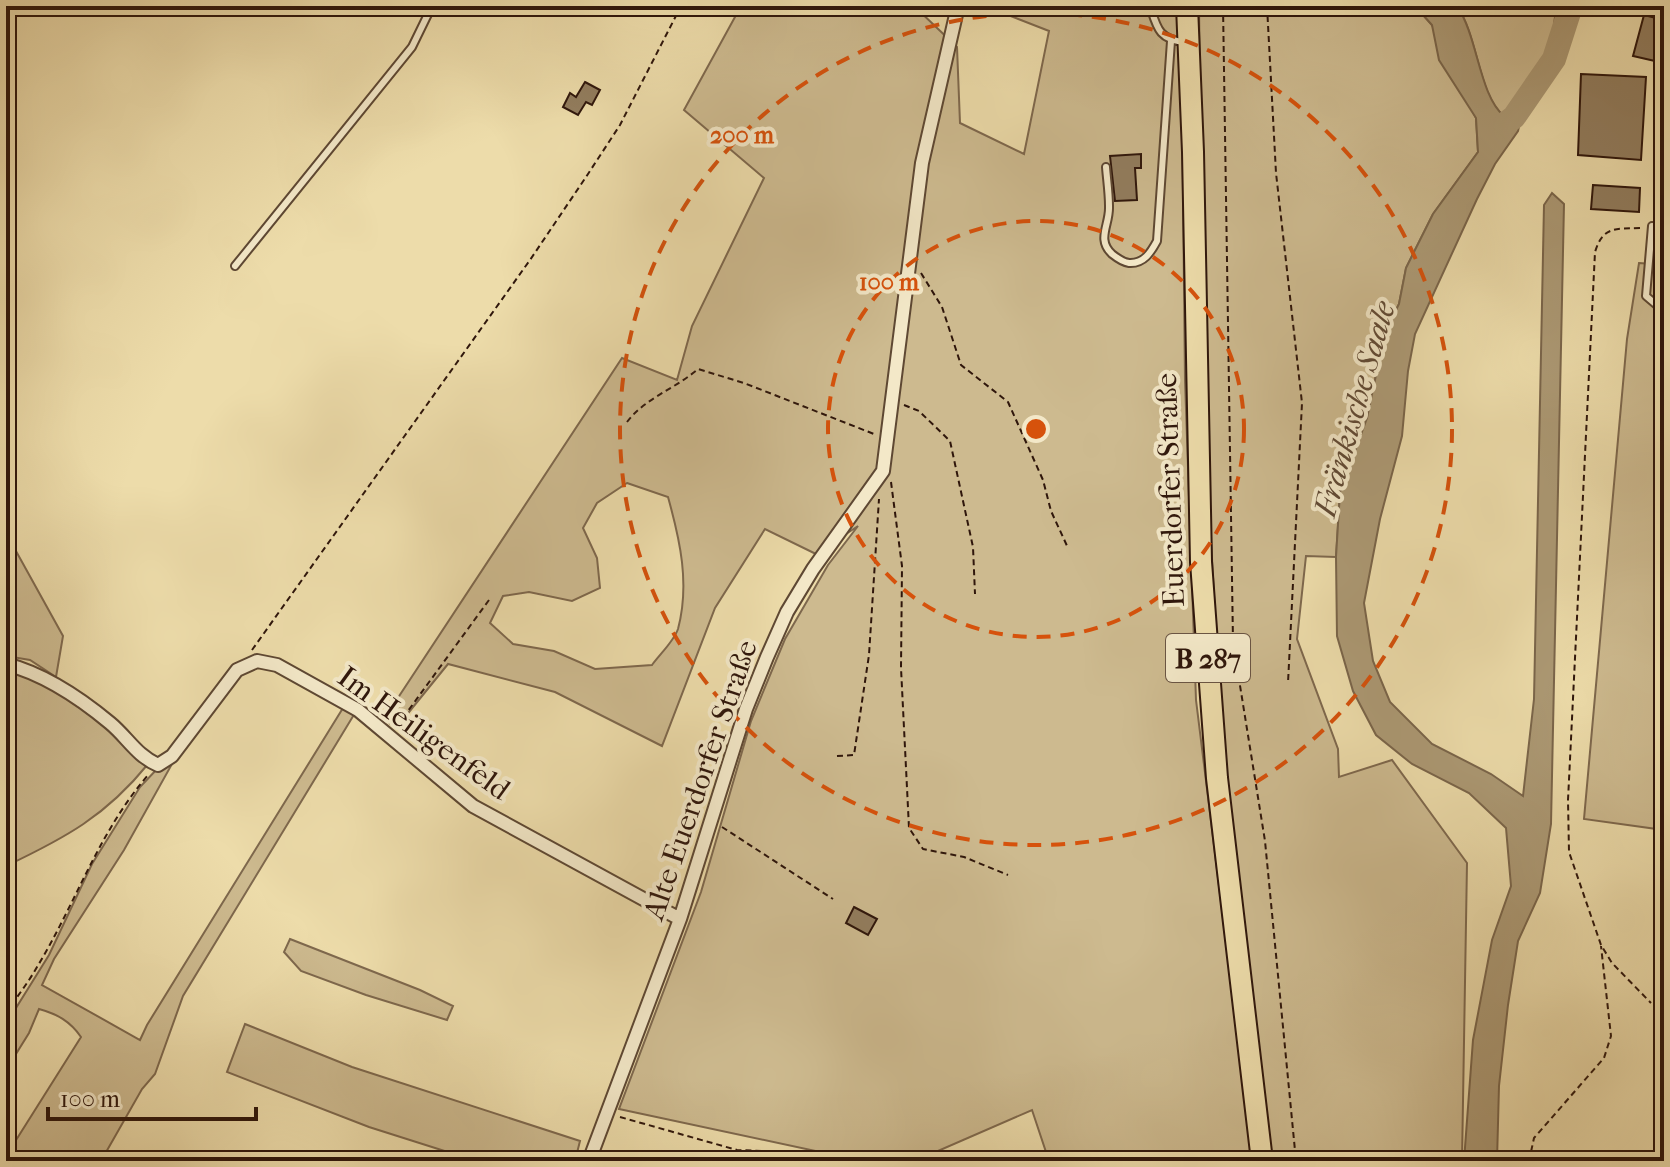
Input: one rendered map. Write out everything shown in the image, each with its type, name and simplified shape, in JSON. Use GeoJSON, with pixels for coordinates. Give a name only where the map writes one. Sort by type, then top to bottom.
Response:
{"type":"FeatureCollection","features":[{"type":"Feature","properties":{"kind":"main road","name":"Euerdorfer Straße"},"geometry":{"type":"LineString","coordinates":[[1187,6],[1180,42],[1202,578],[1218,792],[1262,1161]]}},
{"type":"Feature","properties":{"kind":"street","name":"Alte Euerdorfer Straße"},"geometry":{"type":"LineString","coordinates":[[589,1161],[680,919],[746,709],[787,612],[813,569],[883,471],[922,163],[958,6]]}},
{"type":"Feature","properties":{"kind":"street"},"geometry":{"type":"LineString","coordinates":[[1663,134],[1664,101]]}},
{"type":"Feature","properties":{"kind":"street","name":"Im Heiligenfeld"},"geometry":{"type":"LineString","coordinates":[[237,670],[257,661],[277,665],[358,710],[473,806],[680,919]]}},
{"type":"Feature","properties":{"kind":"street"},"geometry":{"type":"LineString","coordinates":[[6,664],[34,672],[111,724],[146,759],[158,765],[172,756],[237,670]]}},
{"type":"Feature","properties":{"kind":"lane"},"geometry":{"type":"LineString","coordinates":[[235,266],[412,47],[432,6]]}},
{"type":"Feature","properties":{"kind":"lane"},"geometry":{"type":"LineString","coordinates":[[1106,167],[1110,209],[1103,240],[1107,249],[1118,259],[1131,263],[1141,261],[1157,241],[1180,42],[1164,36],[1156,25],[1150,6]]}},
{"type":"Feature","properties":{"kind":"lane"},"geometry":{"type":"LineString","coordinates":[[1652,226],[1646,296],[1659,307],[1664,307]]}},
{"type":"Feature","properties":{"kind":"lane"},"geometry":{"type":"LineString","coordinates":[[1655,1161],[1664,1160]]}},
{"type":"Feature","properties":{"kind":"path"},"geometry":{"type":"LineString","coordinates":[[237,670],[586,177],[620,125],[681,6]]}},
{"type":"Feature","properties":{"kind":"path"},"geometry":{"type":"LineString","coordinates":[[1223,6],[1233,642],[1265,841],[1296,1161]]}},
{"type":"Feature","properties":{"kind":"path"},"geometry":{"type":"LineString","coordinates":[[1267,6],[1276,173],[1302,403],[1288,683]]}},
{"type":"Feature","properties":{"kind":"path"},"geometry":{"type":"LineString","coordinates":[[1663,134],[1658,220],[1652,226],[1614,229],[1605,233],[1599,239],[1595,252],[1568,800],[1569,852],[1601,945],[1612,963],[1645,998],[1663,1010]]}},
{"type":"Feature","properties":{"kind":"path"},"geometry":{"type":"LineString","coordinates":[[908,271],[923,274],[942,307],[961,365],[1008,402],[1043,480],[1051,511],[1068,548]]}},
{"type":"Feature","properties":{"kind":"path"},"geometry":{"type":"LineString","coordinates":[[627,422],[638,408],[683,383],[698,369],[744,383],[887,439]]}},
{"type":"Feature","properties":{"kind":"path"},"geometry":{"type":"LineString","coordinates":[[892,400],[919,411],[950,441],[973,547],[975,594]]}},
{"type":"Feature","properties":{"kind":"path"},"geometry":{"type":"LineString","coordinates":[[837,756],[854,755],[869,655],[883,471]]}},
{"type":"Feature","properties":{"kind":"path"},"geometry":{"type":"LineString","coordinates":[[883,471],[892,483],[902,566],[901,668],[909,828],[923,849],[964,857],[1008,875]]}},
{"type":"Feature","properties":{"kind":"path"},"geometry":{"type":"LineString","coordinates":[[389,736],[489,600]]}},
{"type":"Feature","properties":{"kind":"path"},"geometry":{"type":"LineString","coordinates":[[6,1013],[38,966],[100,844],[137,788],[158,765]]}},
{"type":"Feature","properties":{"kind":"path"},"geometry":{"type":"LineString","coordinates":[[711,820],[833,899]]}},
{"type":"Feature","properties":{"kind":"path"},"geometry":{"type":"LineString","coordinates":[[1529,1161],[1534,1138],[1604,1058],[1611,1036],[1601,945]]}},
{"type":"Feature","properties":{"kind":"path"},"geometry":{"type":"LineString","coordinates":[[607,1113],[737,1150],[764,1151],[803,1161]]}},
{"type":"Feature","properties":{"kind":"path"},"geometry":{"type":"LineString","coordinates":[[737,1150],[737,1161]]}},
{"type":"Feature","properties":{"kind":"shaded area"},"geometry":{"type":"Polygon","coordinates":[[[741,6],[914,6],[957,47],[960,123],[1024,154],[1049,31],[985,6],[1177,6],[1182,99],[1185,380],[1196,700],[1253,1161],[1049,1161],[1032,1110],[915,1161],[862,1161],[619,1109],[701,892],[751,721],[785,639],[828,565],[858,526],[816,554],[765,529],[715,608],[662,746],[555,692],[448,664],[396,728],[384,719],[622,358],[677,380],[692,326],[764,178],[684,110],[741,6]],[[627,483],[597,503],[583,528],[597,558],[600,588],[572,601],[529,592],[503,596],[490,623],[513,644],[554,651],[595,669],[652,665],[676,634],[682,612],[680,546],[668,497],[627,483]]]}},
{"type":"Feature","properties":{"kind":"shaded area"},"geometry":{"type":"Polygon","coordinates":[[[1199,6],[1415,6],[1432,25],[1476,118],[1478,152],[1433,214],[1406,268],[1399,304],[1385,332],[1367,418],[1340,492],[1336,557],[1306,556],[1297,639],[1338,749],[1339,777],[1392,760],[1467,863],[1462,1161],[1270,1161],[1221,723],[1204,413],[1199,6]]]}},
{"type":"Feature","properties":{"kind":"shaded area"},"geometry":{"type":"Polygon","coordinates":[[[1415,6],[1457,6],[1470,33],[1496,107],[1504,116],[1525,101],[1518,131],[1495,164],[1477,199],[1415,334],[1402,436],[1380,519],[1364,603],[1373,661],[1390,702],[1432,744],[1491,774],[1523,796],[1534,699],[1544,205],[1552,193],[1564,204],[1551,824],[1540,893],[1518,941],[1499,1086],[1497,1161],[1464,1161],[1473,1040],[1492,940],[1511,886],[1506,828],[1469,793],[1412,764],[1376,735],[1353,691],[1337,636],[1336,557],[1340,492],[1367,418],[1385,332],[1399,304],[1406,268],[1433,214],[1478,152],[1476,118],[1439,60],[1432,25],[1415,6]]]}},
{"type":"Feature","properties":{"kind":"shaded area"},"geometry":{"type":"Polygon","coordinates":[[[1457,6],[1556,6],[1552,50],[1504,117],[1488,94],[1470,33],[1457,6]]]}},
{"type":"Feature","properties":{"kind":"shaded area"},"geometry":{"type":"Polygon","coordinates":[[[1556,6],[1578,6],[1563,54],[1552,50],[1556,6]]]}},
{"type":"Feature","properties":{"kind":"shaded area"},"geometry":{"type":"Polygon","coordinates":[[[1639,263],[1664,265],[1664,830],[1584,819],[1627,339],[1639,263]]]}},
{"type":"Feature","properties":{"kind":"shaded area"},"geometry":{"type":"Polygon","coordinates":[[[6,533],[63,636],[56,677],[30,660],[6,656],[6,533]]]}},
{"type":"Feature","properties":{"kind":"shaded area"},"geometry":{"type":"Polygon","coordinates":[[[6,669],[41,681],[98,718],[148,764],[100,812],[47,846],[6,866],[6,669]]]}},
{"type":"Feature","properties":{"kind":"shaded area"},"geometry":{"type":"Polygon","coordinates":[[[343,708],[355,713],[183,996],[155,1074],[142,1089],[101,1161],[6,1161],[6,1156],[81,1037],[63,1019],[39,1009],[29,1033],[6,1070],[6,1024],[49,955],[92,864],[140,787],[158,768],[172,764],[124,850],[54,959],[42,985],[140,1040],[343,708]]]}},
{"type":"Feature","properties":{"kind":"shaded area"},"geometry":{"type":"Polygon","coordinates":[[[290,939],[453,1006],[447,1020],[301,971],[284,952],[290,939]]]}},
{"type":"Feature","properties":{"kind":"shaded area"},"geometry":{"type":"Polygon","coordinates":[[[245,1024],[352,1067],[580,1141],[575,1161],[476,1161],[369,1127],[227,1072],[245,1024]]]}},
{"type":"Feature","properties":{"kind":"building"},"geometry":{"type":"Polygon","coordinates":[[[1644,15],[1664,20],[1655,61],[1633,56],[1644,15]]]}},
{"type":"Feature","properties":{"kind":"building"},"geometry":{"type":"Polygon","coordinates":[[[1581,74],[1646,77],[1641,160],[1578,155],[1581,74]]]}},
{"type":"Feature","properties":{"kind":"building"},"geometry":{"type":"Polygon","coordinates":[[[585,82],[600,90],[592,105],[586,102],[578,115],[563,107],[570,93],[576,97],[585,82]]]}},
{"type":"Feature","properties":{"kind":"building"},"geometry":{"type":"Polygon","coordinates":[[[1141,154],[1141,168],[1135,168],[1137,200],[1115,201],[1110,156],[1141,154]]]}},
{"type":"Feature","properties":{"kind":"building"},"geometry":{"type":"Polygon","coordinates":[[[1593,185],[1640,188],[1639,212],[1591,209],[1593,185]]]}},
{"type":"Feature","properties":{"kind":"building"},"geometry":{"type":"Polygon","coordinates":[[[854,907],[877,919],[868,935],[846,923],[854,907]]]}},
{"type":"Feature","properties":{"kind":"waterway","name":"Fränkische Saale"},"geometry":{"type":"LineString","coordinates":[[1505,124],[1514,117],[1554,59],[1571,6]]}}]}
